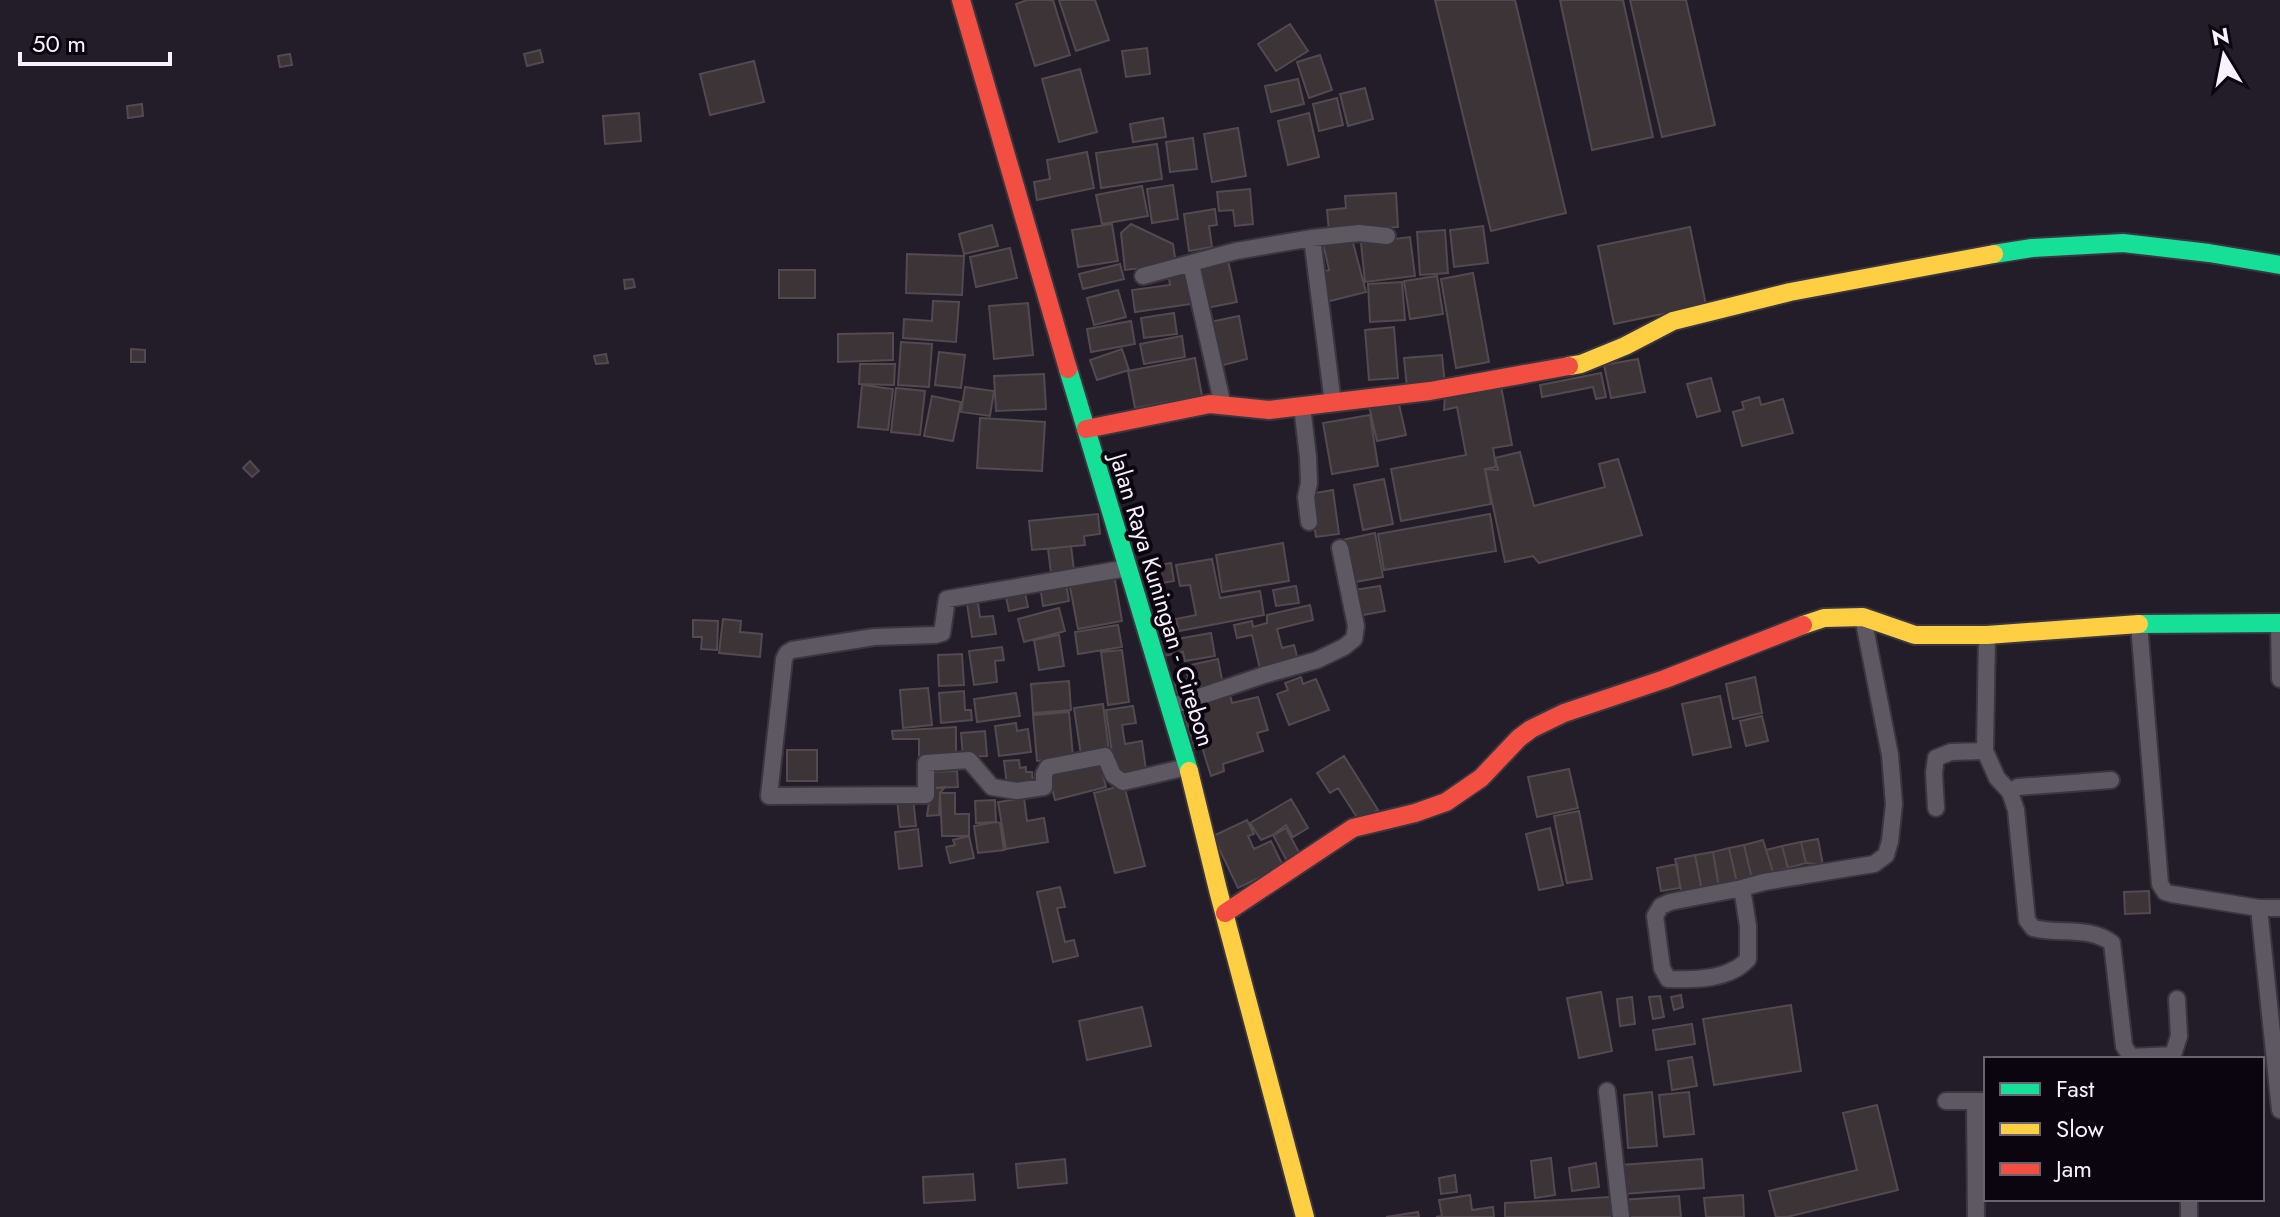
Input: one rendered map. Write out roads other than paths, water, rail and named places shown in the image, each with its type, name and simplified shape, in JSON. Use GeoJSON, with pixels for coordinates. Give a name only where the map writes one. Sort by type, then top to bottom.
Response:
{"type":"FeatureCollection","features":[{"type":"Feature","properties":{"kind":"main road","name":"Jalan Raya Kuningan - Cirebon"},"geometry":{"type":"LineString","coordinates":[[961,0],[1187,767],[1305,1217]]}},
{"type":"Feature","properties":{"kind":"main road"},"geometry":{"type":"LineString","coordinates":[[1086,429],[1210,404],[1269,410],[1430,391],[1581,364],[1673,321],[1790,292],[2032,248],[2123,243],[2280,265]]}},
{"type":"Feature","properties":{"kind":"main road"},"geometry":{"type":"LineString","coordinates":[[1225,913],[1353,828],[1446,802],[1481,778],[1531,729],[1564,713],[1665,679],[1824,618],[1863,617],[1915,635],[1987,635],[2139,624],[2279,623]]}},
{"type":"Feature","properties":{"kind":"street"},"geometry":{"type":"LineString","coordinates":[[1143,276],[1236,251],[1312,238],[1359,233],[1387,236]]}},
{"type":"Feature","properties":{"kind":"street"},"geometry":{"type":"LineString","coordinates":[[1312,238],[1333,403]]}},
{"type":"Feature","properties":{"kind":"street"},"geometry":{"type":"LineString","coordinates":[[1191,264],[1223,406]]}},
{"type":"Feature","properties":{"kind":"street"},"geometry":{"type":"LineString","coordinates":[[1302,406],[1308,457],[1306,497],[1309,522]]}},
{"type":"Feature","properties":{"kind":"street"},"geometry":{"type":"LineString","coordinates":[[1169,707],[1317,660],[1354,639],[1356,626],[1340,548]]}},
{"type":"Feature","properties":{"kind":"street"},"geometry":{"type":"LineString","coordinates":[[1128,568],[947,599],[942,633],[935,635],[874,637],[787,653],[769,796],[926,795],[926,763],[969,760],[992,787],[1017,791],[1044,787],[1044,774],[1048,767],[1105,756],[1113,775],[1123,782],[1187,767]]}},
{"type":"Feature","properties":{"kind":"street"},"geometry":{"type":"LineString","coordinates":[[1742,888],[1748,926],[1748,959],[1721,975],[1668,979],[1662,968],[1655,916],[1657,910],[1670,902],[1764,882],[1874,864],[1886,855],[1894,804],[1890,755],[1863,617]]}},
{"type":"Feature","properties":{"kind":"street"},"geometry":{"type":"LineString","coordinates":[[2279,623],[2280,679]]}},
{"type":"Feature","properties":{"kind":"street"},"geometry":{"type":"LineString","coordinates":[[2139,624],[2160,884],[2165,892],[2172,894],[2259,908],[2280,908]]}},
{"type":"Feature","properties":{"kind":"street"},"geometry":{"type":"LineString","coordinates":[[1987,635],[1985,751],[1997,778],[2010,792],[2016,810],[2027,920],[2033,928],[2047,932],[2087,933],[2102,936],[2112,943],[2124,1046],[2131,1057],[2173,1055],[2179,1036],[2177,999]]}},
{"type":"Feature","properties":{"kind":"street"},"geometry":{"type":"LineString","coordinates":[[1936,808],[1936,758],[1951,752],[1985,751]]}},
{"type":"Feature","properties":{"kind":"street"},"geometry":{"type":"LineString","coordinates":[[2010,792],[2018,787],[2111,780]]}},
{"type":"Feature","properties":{"kind":"street"},"geometry":{"type":"LineString","coordinates":[[2259,908],[2274,1081],[2280,1110]]}},
{"type":"Feature","properties":{"kind":"street"},"geometry":{"type":"LineString","coordinates":[[1607,1091],[1621,1217]]}},
{"type":"Feature","properties":{"kind":"street"},"geometry":{"type":"LineString","coordinates":[[1946,1101],[1980,1101],[1976,1217]]}}]}
